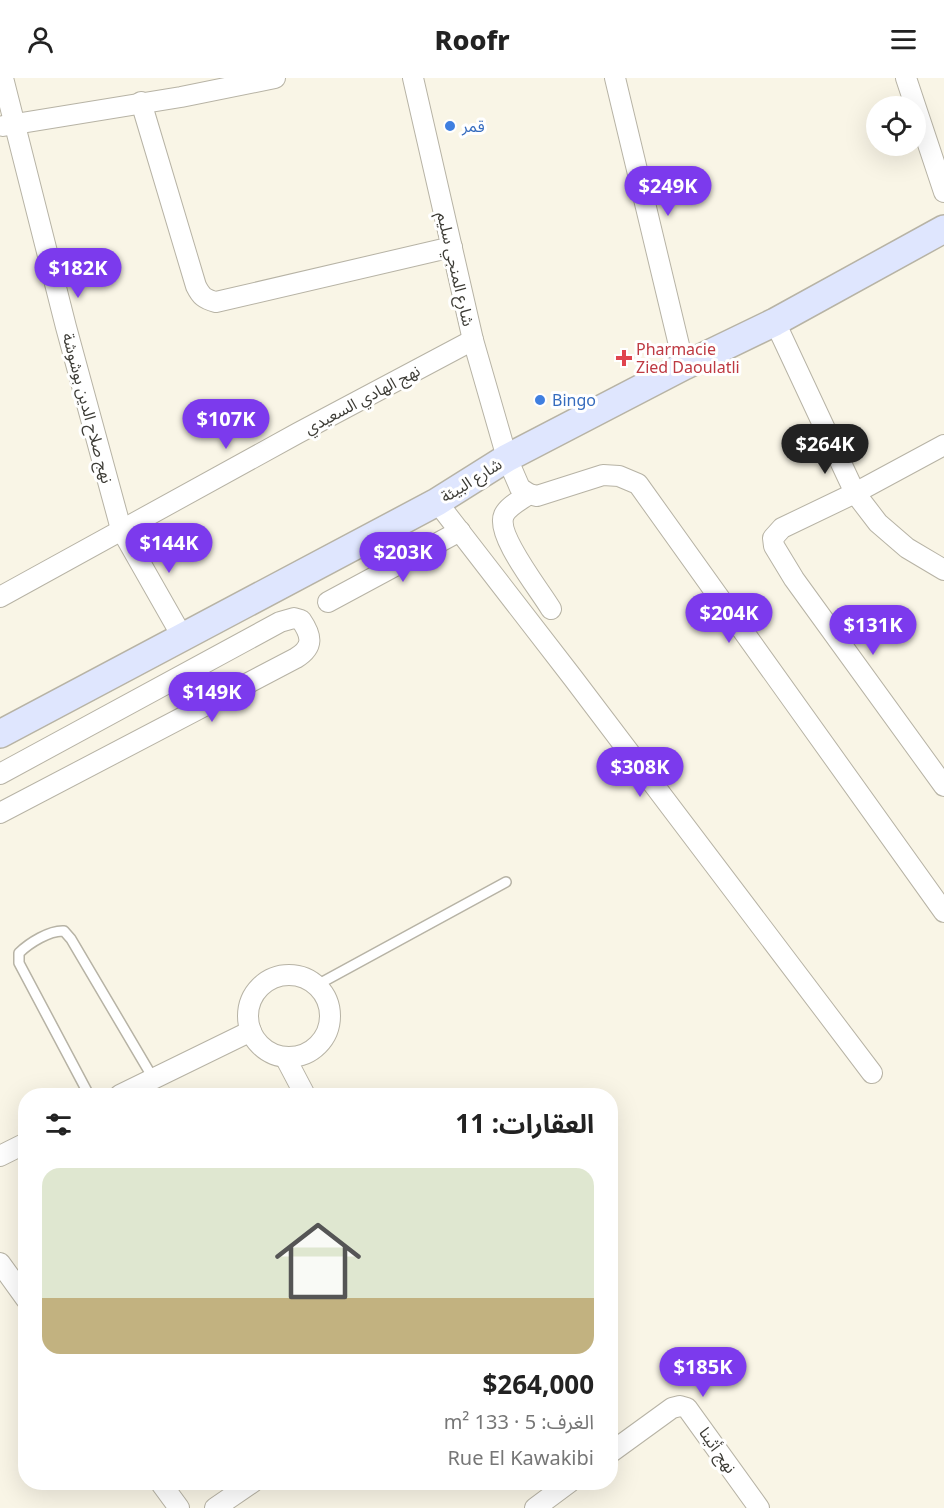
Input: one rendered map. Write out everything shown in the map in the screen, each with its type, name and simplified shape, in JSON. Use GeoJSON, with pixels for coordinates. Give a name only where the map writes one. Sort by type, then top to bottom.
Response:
{"type":"FeatureCollection","features":[{"type":"Feature","properties":{"kind":"main road","name":"شارع البيئة"},"geometry":{"type":"LineString","coordinates":[[0,734],[437,502],[507,458],[684,366],[775,322],[944,229]]}},
{"type":"Feature","properties":{"kind":"street","name":"نهج صلاح الدين بوشوشة"},"geometry":{"type":"LineString","coordinates":[[3,78],[7,125],[66,327],[121,529],[183,638]]}},
{"type":"Feature","properties":{"kind":"street"},"geometry":{"type":"LineString","coordinates":[[7,125],[181,97],[275,78]]}},
{"type":"Feature","properties":{"kind":"street","name":"شارع المنجي سليم"},"geometry":{"type":"LineString","coordinates":[[413,78],[473,340],[507,458],[520,488],[529,494]]}},
{"type":"Feature","properties":{"kind":"street"},"geometry":{"type":"LineString","coordinates":[[615,78],[684,366]]}},
{"type":"Feature","properties":{"kind":"street"},"geometry":{"type":"LineString","coordinates":[[906,78],[944,192]]}},
{"type":"Feature","properties":{"kind":"street"},"geometry":{"type":"LineString","coordinates":[[141,102],[196,286],[200,295],[206,300],[216,302],[452,247]]}},
{"type":"Feature","properties":{"kind":"street"},"geometry":{"type":"LineString","coordinates":[[775,322],[855,493],[878,523],[908,549],[944,570]]}},
{"type":"Feature","properties":{"kind":"street","name":"نهج الهادي السعيدي"},"geometry":{"type":"LineString","coordinates":[[0,597],[121,529],[473,340]]}},
{"type":"Feature","properties":{"kind":"street"},"geometry":{"type":"LineString","coordinates":[[944,445],[855,493],[782,528],[773,538],[774,546],[794,579],[944,786]]}},
{"type":"Feature","properties":{"kind":"street"},"geometry":{"type":"LineString","coordinates":[[551,609],[505,536],[503,517],[507,509],[529,494],[537,496],[603,475],[619,476],[638,484],[944,912]]}},
{"type":"Feature","properties":{"kind":"street"},"geometry":{"type":"LineString","coordinates":[[437,502],[872,1073]]}},
{"type":"Feature","properties":{"kind":"street"},"geometry":{"type":"LineString","coordinates":[[328,602],[460,531]]}},
{"type":"Feature","properties":{"kind":"street"},"geometry":{"type":"LineString","coordinates":[[0,774],[280,622],[294,618],[301,620],[308,631],[311,641],[307,651],[296,658],[0,813]]}},
{"type":"Feature","properties":{"kind":"street"},"geometry":{"type":"LineString","coordinates":[[289,974],[309,979],[317,985],[329,1004],[331,1015],[325,1037],[308,1053],[285,1057],[265,1049],[251,1031],[249,1012],[251,1002],[262,985],[279,976],[289,974]]}},
{"type":"Feature","properties":{"kind":"street"},"geometry":{"type":"LineString","coordinates":[[134,1088],[251,1031]]}},
{"type":"Feature","properties":{"kind":"street"},"geometry":{"type":"LineString","coordinates":[[285,1057],[301,1088]]}},
{"type":"Feature","properties":{"kind":"street"},"geometry":{"type":"LineString","coordinates":[[0,1156],[18,1147]]}},
{"type":"Feature","properties":{"kind":"street"},"geometry":{"type":"LineString","coordinates":[[0,1263],[18,1288]]}},
{"type":"Feature","properties":{"kind":"street","name":"نهج أثينا"},"geometry":{"type":"LineString","coordinates":[[618,1447],[672,1408],[680,1406],[687,1408],[759,1508]]}},
{"type":"Feature","properties":{"kind":"street"},"geometry":{"type":"LineString","coordinates":[[166,1490],[179,1508]]}},
{"type":"Feature","properties":{"kind":"street"},"geometry":{"type":"LineString","coordinates":[[216,1508],[242,1490]]}},
{"type":"Feature","properties":{"kind":"street"},"geometry":{"type":"LineString","coordinates":[[535,1508],[559,1490]]}},
{"type":"Feature","properties":{"kind":"lane"},"geometry":{"type":"LineString","coordinates":[[317,985],[506,882]]}},
{"type":"Feature","properties":{"kind":"lane"},"geometry":{"type":"LineString","coordinates":[[85,1088],[19,963],[19,953],[25,947],[56,931],[64,931],[71,939],[153,1078]]}},
{"type":"Feature","properties":{"kind":"place","name":"قمر"},"geometry":{"type":"Point","coordinates":[450,126]}},
{"type":"Feature","properties":{"kind":"place","name":"Pharmacie Zied Daoulatli"},"geometry":{"type":"Point","coordinates":[624,358]}},
{"type":"Feature","properties":{"kind":"place","name":"Bingo"},"geometry":{"type":"Point","coordinates":[540,400]}}]}
